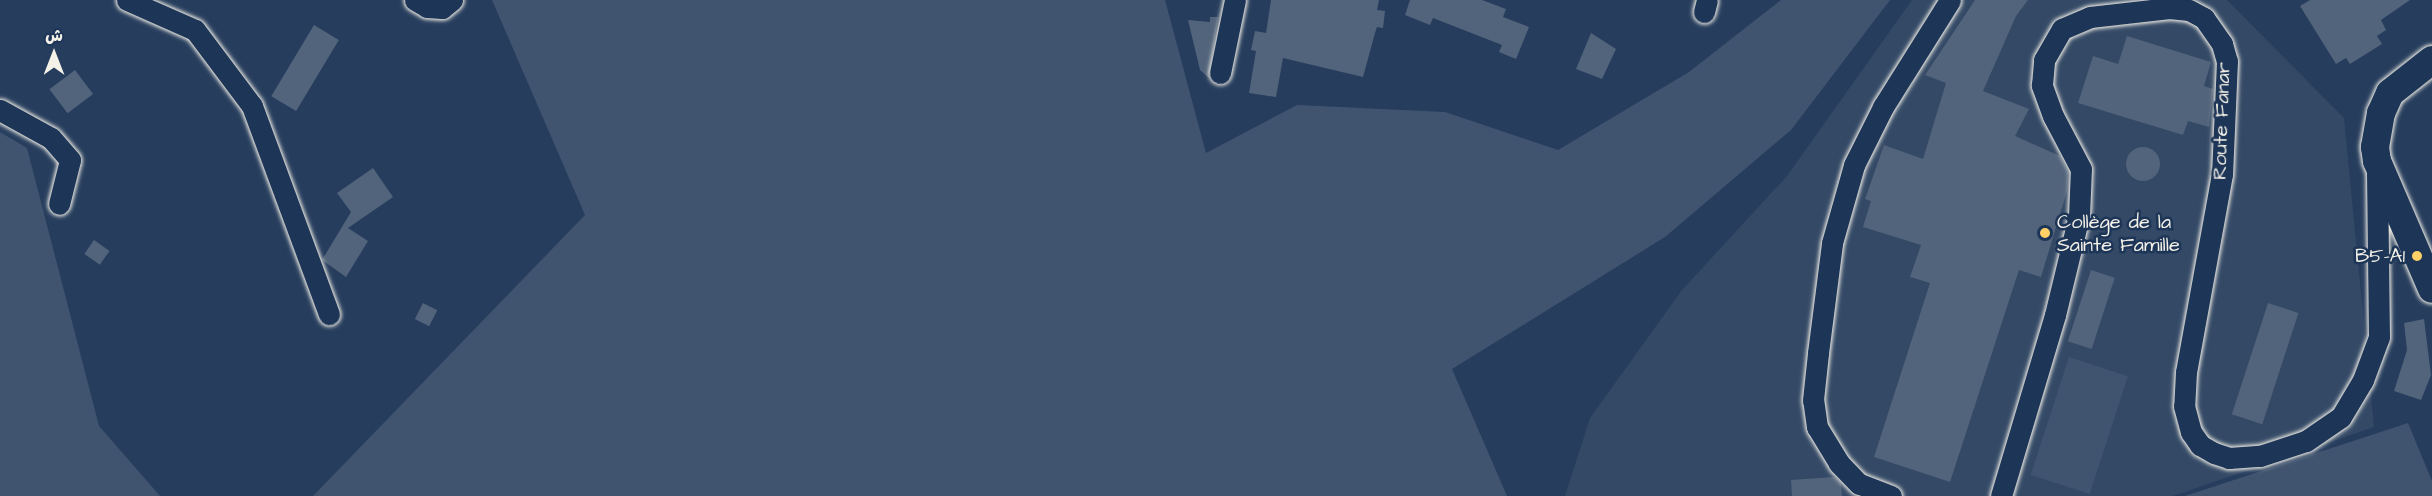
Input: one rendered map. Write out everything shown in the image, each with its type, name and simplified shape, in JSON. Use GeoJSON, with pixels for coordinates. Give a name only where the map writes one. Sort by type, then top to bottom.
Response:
{"type":"FeatureCollection","features":[{"type":"Feature","properties":{"kind":"street"},"geometry":{"type":"LineString","coordinates":[[127,0],[195,30],[252,106],[329,314]]}},
{"type":"Feature","properties":{"kind":"street"},"geometry":{"type":"LineString","coordinates":[[415,0],[427,7],[442,8],[452,0]]}},
{"type":"Feature","properties":{"kind":"street"},"geometry":{"type":"LineString","coordinates":[[1220,73],[1235,0]]}},
{"type":"Feature","properties":{"kind":"street"},"geometry":{"type":"LineString","coordinates":[[1892,496],[1858,484],[1839,464],[1817,427],[1813,400],[1818,353],[1832,243],[1854,165],[1883,108],[1950,0]]}},
{"type":"Feature","properties":{"kind":"street","name":"Route Fanar"},"geometry":{"type":"LineString","coordinates":[[2001,496],[2055,315],[2080,206],[2081,169],[2053,117],[2042,85],[2044,60],[2062,29],[2090,17],[2179,9],[2204,18],[2222,44],[2227,61],[2222,174],[2186,372],[2184,406],[2191,432],[2200,445],[2214,453],[2229,458],[2260,456],[2306,441],[2341,417],[2363,380],[2379,337],[2377,161]]}},
{"type":"Feature","properties":{"kind":"street"},"geometry":{"type":"LineString","coordinates":[[2432,60],[2402,82],[2384,103],[2376,134],[2377,161],[2432,289]]}},
{"type":"Feature","properties":{"kind":"street"},"geometry":{"type":"LineString","coordinates":[[0,110],[51,138],[70,160],[59,204]]}},
{"type":"Feature","properties":{"kind":"shaded area"},"geometry":{"type":"Polygon","coordinates":[[[492,0],[1165,0],[1206,153],[1297,105],[1445,112],[1558,150],[1689,72],[1781,0],[1890,0],[1791,130],[1665,237],[1452,369],[1507,496],[313,496],[585,215],[492,0]]]}},
{"type":"Feature","properties":{"kind":"shaded area","name":"Collège de la Sainte Famille"},"geometry":{"type":"Polygon","coordinates":[[[1912,0],[2227,0],[2344,118],[2374,427],[2173,496],[1565,496],[1590,418],[1682,290],[1787,176],[1912,0]]]}},
{"type":"Feature","properties":{"kind":"shaded area"},"geometry":{"type":"Polygon","coordinates":[[[0,132],[27,148],[99,426],[160,496],[0,496],[0,132]]]}},
{"type":"Feature","properties":{"kind":"shaded area"},"geometry":{"type":"Polygon","coordinates":[[[2069,357],[2128,376],[2090,494],[2031,475],[2069,357]]]}},
{"type":"Feature","properties":{"kind":"shaded area"},"geometry":{"type":"Polygon","coordinates":[[[2408,423],[2432,481],[2432,496],[2185,496],[2408,423]]]}},
{"type":"Feature","properties":{"kind":"building"},"geometry":{"type":"Polygon","coordinates":[[[1271,0],[1379,0],[1377,10],[1385,11],[1383,28],[1377,27],[1363,77],[1283,58],[1276,97],[1249,93],[1256,51],[1251,50],[1255,31],[1266,33],[1271,0]]]}},
{"type":"Feature","properties":{"kind":"building"},"geometry":{"type":"Polygon","coordinates":[[[1410,0],[1482,0],[1506,9],[1503,17],[1529,27],[1516,59],[1499,52],[1502,45],[1433,18],[1430,25],[1405,15],[1410,0]]]}},
{"type":"Feature","properties":{"kind":"building"},"geometry":{"type":"Polygon","coordinates":[[[1975,0],[2028,0],[2016,16],[1983,91],[2029,109],[2015,136],[2060,156],[2068,172],[2067,191],[2041,277],[2019,270],[1950,482],[1874,457],[1930,283],[1910,277],[1921,245],[1863,227],[1871,201],[1865,199],[1884,145],[1923,159],[1946,83],[1925,75],[1975,0]]]}},
{"type":"Feature","properties":{"kind":"building"},"geometry":{"type":"Polygon","coordinates":[[[2310,0],[2410,0],[2381,20],[2386,30],[2377,36],[2382,44],[2350,64],[2346,58],[2336,64],[2300,6],[2310,0]]]}},
{"type":"Feature","properties":{"kind":"building"},"geometry":{"type":"Polygon","coordinates":[[[1210,17],[1218,17],[1209,78],[1200,70],[1188,20],[1210,22],[1210,17]]]}},
{"type":"Feature","properties":{"kind":"building"},"geometry":{"type":"Polygon","coordinates":[[[314,25],[339,40],[296,111],[271,96],[314,25]]]}},
{"type":"Feature","properties":{"kind":"building"},"geometry":{"type":"Polygon","coordinates":[[[1591,33],[1616,49],[1602,79],[1576,69],[1591,33]]]}},
{"type":"Feature","properties":{"kind":"building"},"geometry":{"type":"Polygon","coordinates":[[[2127,36],[2211,62],[2204,86],[2213,89],[2209,127],[2188,121],[2183,135],[2078,103],[2093,56],[2118,64],[2127,36]]]}},
{"type":"Feature","properties":{"kind":"building"},"geometry":{"type":"Polygon","coordinates":[[[75,70],[93,94],[67,113],[49,89],[75,70]]]}},
{"type":"Feature","properties":{"kind":"building"},"geometry":{"type":"Polygon","coordinates":[[[2143,147],[2155,152],[2160,164],[2155,176],[2143,181],[2131,176],[2126,164],[2131,152],[2143,147]]]}},
{"type":"Feature","properties":{"kind":"building"},"geometry":{"type":"Polygon","coordinates":[[[373,168],[393,197],[348,228],[368,241],[346,277],[322,260],[351,212],[337,193],[373,168]]]}},
{"type":"Feature","properties":{"kind":"building"},"geometry":{"type":"Polygon","coordinates":[[[94,240],[110,251],[100,265],[84,254],[94,240]]]}},
{"type":"Feature","properties":{"kind":"building"},"geometry":{"type":"Polygon","coordinates":[[[2091,270],[2115,278],[2092,349],[2068,341],[2091,270]]]}},
{"type":"Feature","properties":{"kind":"building"},"geometry":{"type":"Polygon","coordinates":[[[423,303],[437,310],[429,326],[415,319],[423,303]]]}},
{"type":"Feature","properties":{"kind":"building"},"geometry":{"type":"Polygon","coordinates":[[[2268,303],[2298,313],[2262,424],[2232,414],[2268,303]]]}},
{"type":"Feature","properties":{"kind":"building"},"geometry":{"type":"Polygon","coordinates":[[[2424,319],[2431,375],[2421,400],[2394,391],[2407,350],[2404,323],[2424,319]]]}},
{"type":"Feature","properties":{"kind":"building"},"geometry":{"type":"Polygon","coordinates":[[[1834,477],[1841,483],[1842,496],[1792,496],[1791,480],[1834,477]]]}},
{"type":"Feature","properties":{"kind":"place","name":"Collège de la Sainte Famille"},"geometry":{"type":"Point","coordinates":[2045,233]}},
{"type":"Feature","properties":{"kind":"place","name":"B5-A1"},"geometry":{"type":"Point","coordinates":[2417,256]}}]}
